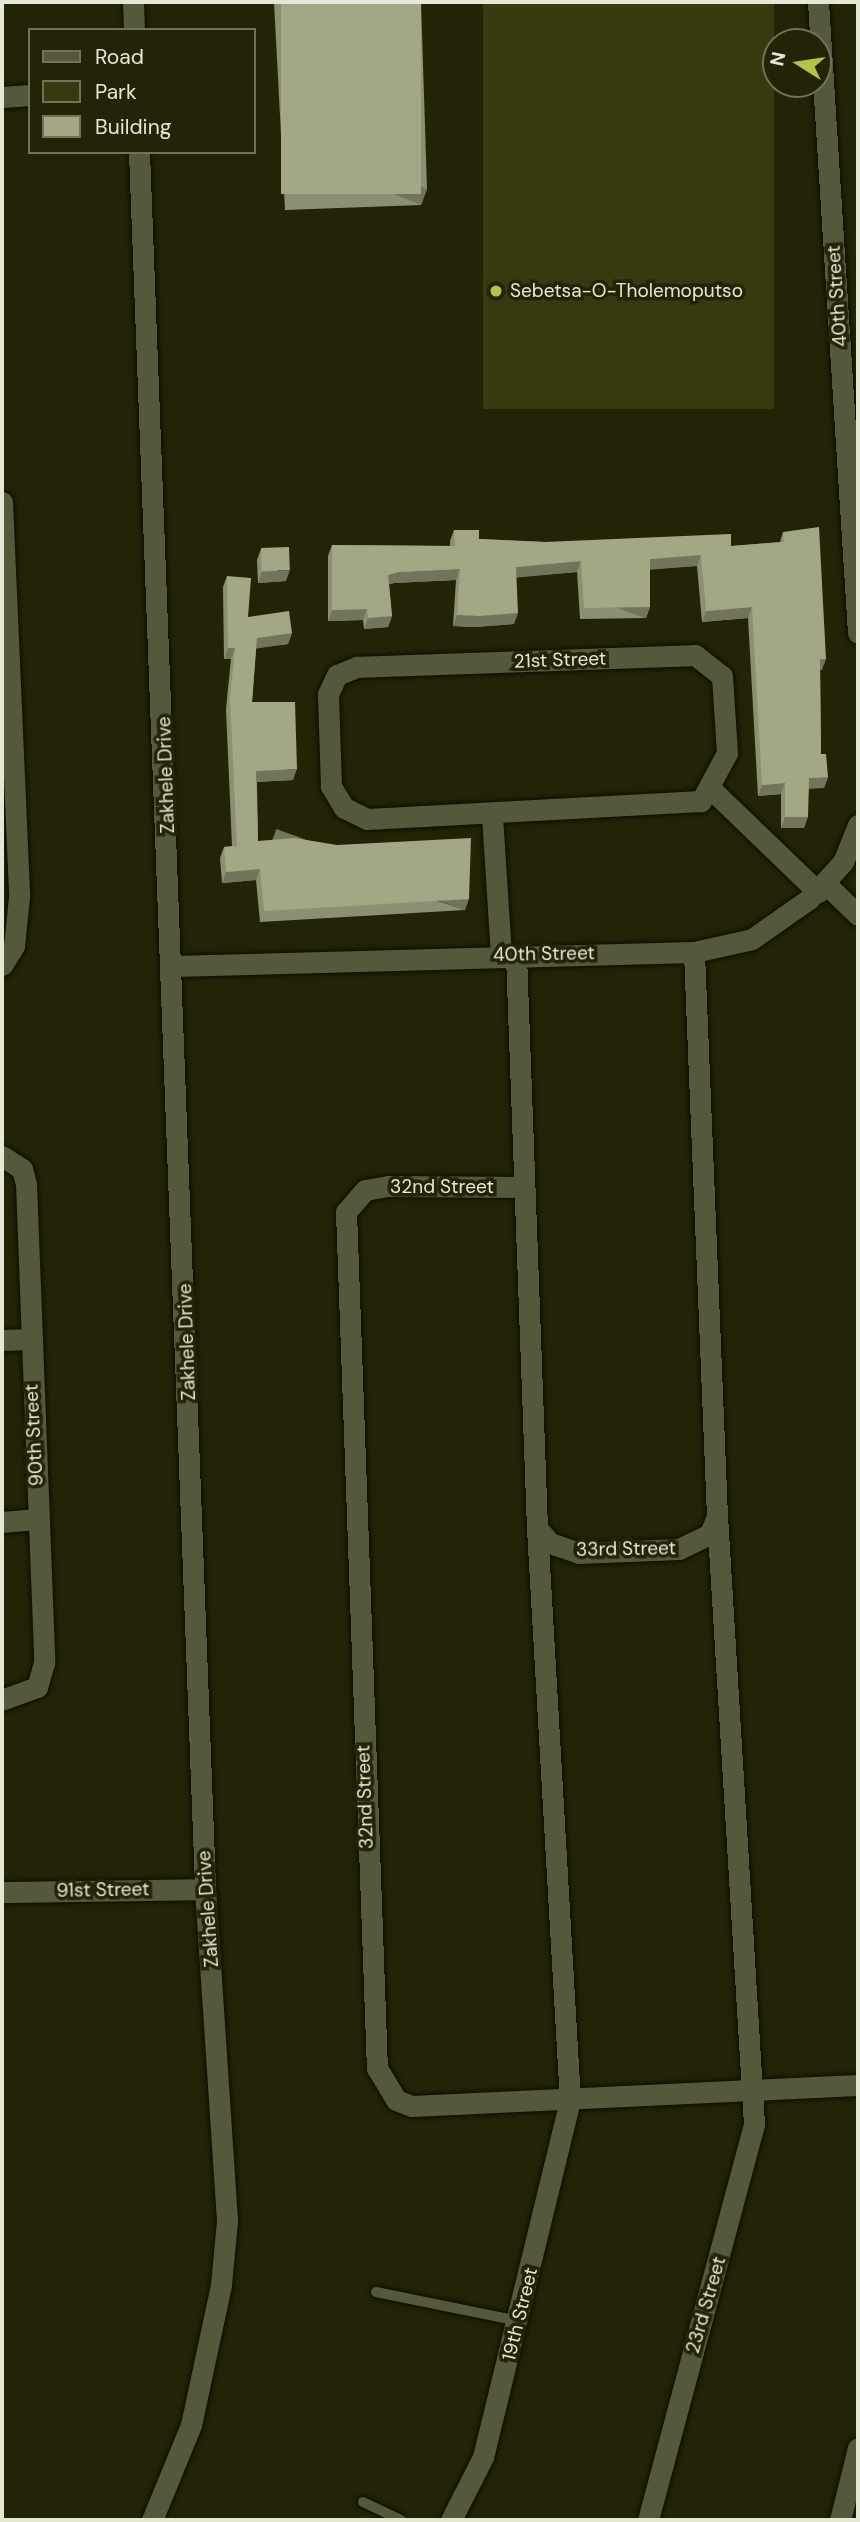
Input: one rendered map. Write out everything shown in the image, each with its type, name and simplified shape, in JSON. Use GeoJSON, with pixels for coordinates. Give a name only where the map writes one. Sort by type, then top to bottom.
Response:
{"type":"FeatureCollection","features":[{"type":"Feature","properties":{"kind":"street"},"geometry":{"type":"LineString","coordinates":[[133,2],[134,28]]}},
{"type":"Feature","properties":{"kind":"street","name":"40th Street"},"geometry":{"type":"LineString","coordinates":[[818,2],[858,633]]}},
{"type":"Feature","properties":{"kind":"street"},"geometry":{"type":"LineString","coordinates":[[2,97],[28,95]]}},
{"type":"Feature","properties":{"kind":"street","name":"Zakhele Drive"},"geometry":{"type":"LineString","coordinates":[[139,154],[174,966],[205,1889],[227,2221],[221,2285],[191,2425],[152,2520]]}},
{"type":"Feature","properties":{"kind":"street"},"geometry":{"type":"LineString","coordinates":[[2,502],[19,914],[14,946],[2,965]]}},
{"type":"Feature","properties":{"kind":"street","name":"21st Street"},"geometry":{"type":"LineString","coordinates":[[695,655],[717,666],[724,688],[727,753],[712,789],[682,807],[492,816],[367,819],[344,808],[331,786],[328,694],[337,675],[373,666],[695,655]]}},
{"type":"Feature","properties":{"kind":"street"},"geometry":{"type":"LineString","coordinates":[[712,789],[823,889],[858,915]]}},
{"type":"Feature","properties":{"kind":"street"},"geometry":{"type":"LineString","coordinates":[[492,816],[509,955],[523,1186],[537,1528]]}},
{"type":"Feature","properties":{"kind":"street","name":"40th Street"},"geometry":{"type":"LineString","coordinates":[[174,966],[694,952],[752,939],[823,889],[858,825]]}},
{"type":"Feature","properties":{"kind":"street"},"geometry":{"type":"LineString","coordinates":[[694,952],[717,1516]]}},
{"type":"Feature","properties":{"kind":"street","name":"90th Street"},"geometry":{"type":"LineString","coordinates":[[2,1156],[22,1169],[26,1184],[29,1339],[43,1677],[30,1691],[2,1700]]}},
{"type":"Feature","properties":{"kind":"street","name":"32nd Street"},"geometry":{"type":"LineString","coordinates":[[523,1186],[388,1186],[365,1190],[346,1212],[373,2034],[384,2087],[412,2106],[570,2101],[858,2085]]}},
{"type":"Feature","properties":{"kind":"street"},"geometry":{"type":"LineString","coordinates":[[2,1340],[29,1339]]}},
{"type":"Feature","properties":{"kind":"street","name":"33rd Street"},"geometry":{"type":"LineString","coordinates":[[537,1528],[550,1543],[579,1553],[679,1549],[710,1534],[717,1516]]}},
{"type":"Feature","properties":{"kind":"street","name":"23rd Street"},"geometry":{"type":"LineString","coordinates":[[648,2520],[751,2147],[753,2089],[717,1516]]}},
{"type":"Feature","properties":{"kind":"street"},"geometry":{"type":"LineString","coordinates":[[2,1521],[38,1519]]}},
{"type":"Feature","properties":{"kind":"street","name":"19th Street"},"geometry":{"type":"LineString","coordinates":[[451,2520],[482,2457],[518,2321],[570,2101],[537,1528]]}},
{"type":"Feature","properties":{"kind":"street","name":"91st Street"},"geometry":{"type":"LineString","coordinates":[[2,1892],[205,1889]]}},
{"type":"Feature","properties":{"kind":"street"},"geometry":{"type":"LineString","coordinates":[[839,2520],[858,2448]]}},
{"type":"Feature","properties":{"kind":"lane"},"geometry":{"type":"LineString","coordinates":[[376,2292],[518,2321]]}},
{"type":"Feature","properties":{"kind":"lane"},"geometry":{"type":"LineString","coordinates":[[363,2501],[401,2520]]}},
{"type":"Feature","properties":{"kind":"green space"},"geometry":{"type":"Polygon","coordinates":[[[483,2],[774,2],[774,28],[762,28],[762,98],[774,98],[774,409],[483,409],[483,2]]]}},
{"type":"Feature","properties":{"kind":"building"},"geometry":{"type":"Polygon","coordinates":[[[281,2],[421,2],[421,194],[281,194],[281,2]]]}},
{"type":"Feature","properties":{"kind":"building"},"geometry":{"type":"Polygon","coordinates":[[[819,527],[826,659],[820,659],[821,754],[826,754],[828,777],[809,778],[808,817],[785,817],[785,783],[762,785],[752,607],[706,611],[701,555],[650,559],[650,607],[584,608],[581,561],[516,567],[518,613],[457,615],[460,569],[398,572],[388,575],[392,616],[368,618],[367,609],[332,610],[332,545],[455,546],[454,530],[479,530],[479,539],[545,542],[731,534],[731,546],[784,542],[783,532],[819,527]]]}},
{"type":"Feature","properties":{"kind":"building"},"geometry":{"type":"Polygon","coordinates":[[[289,547],[290,570],[262,571],[261,548],[289,547]]]}},
{"type":"Feature","properties":{"kind":"building"},"geometry":{"type":"Polygon","coordinates":[[[227,576],[251,578],[248,617],[289,611],[292,633],[257,638],[252,702],[295,702],[297,769],[256,771],[258,841],[294,838],[337,845],[471,838],[469,899],[264,911],[260,869],[226,872],[224,847],[237,846],[230,698],[235,648],[228,648],[227,576]]]}},
{"type":"Feature","properties":{"kind":"place","name":"Sebetsa-O-Tholemoputso"},"geometry":{"type":"Point","coordinates":[496,291]}}]}
